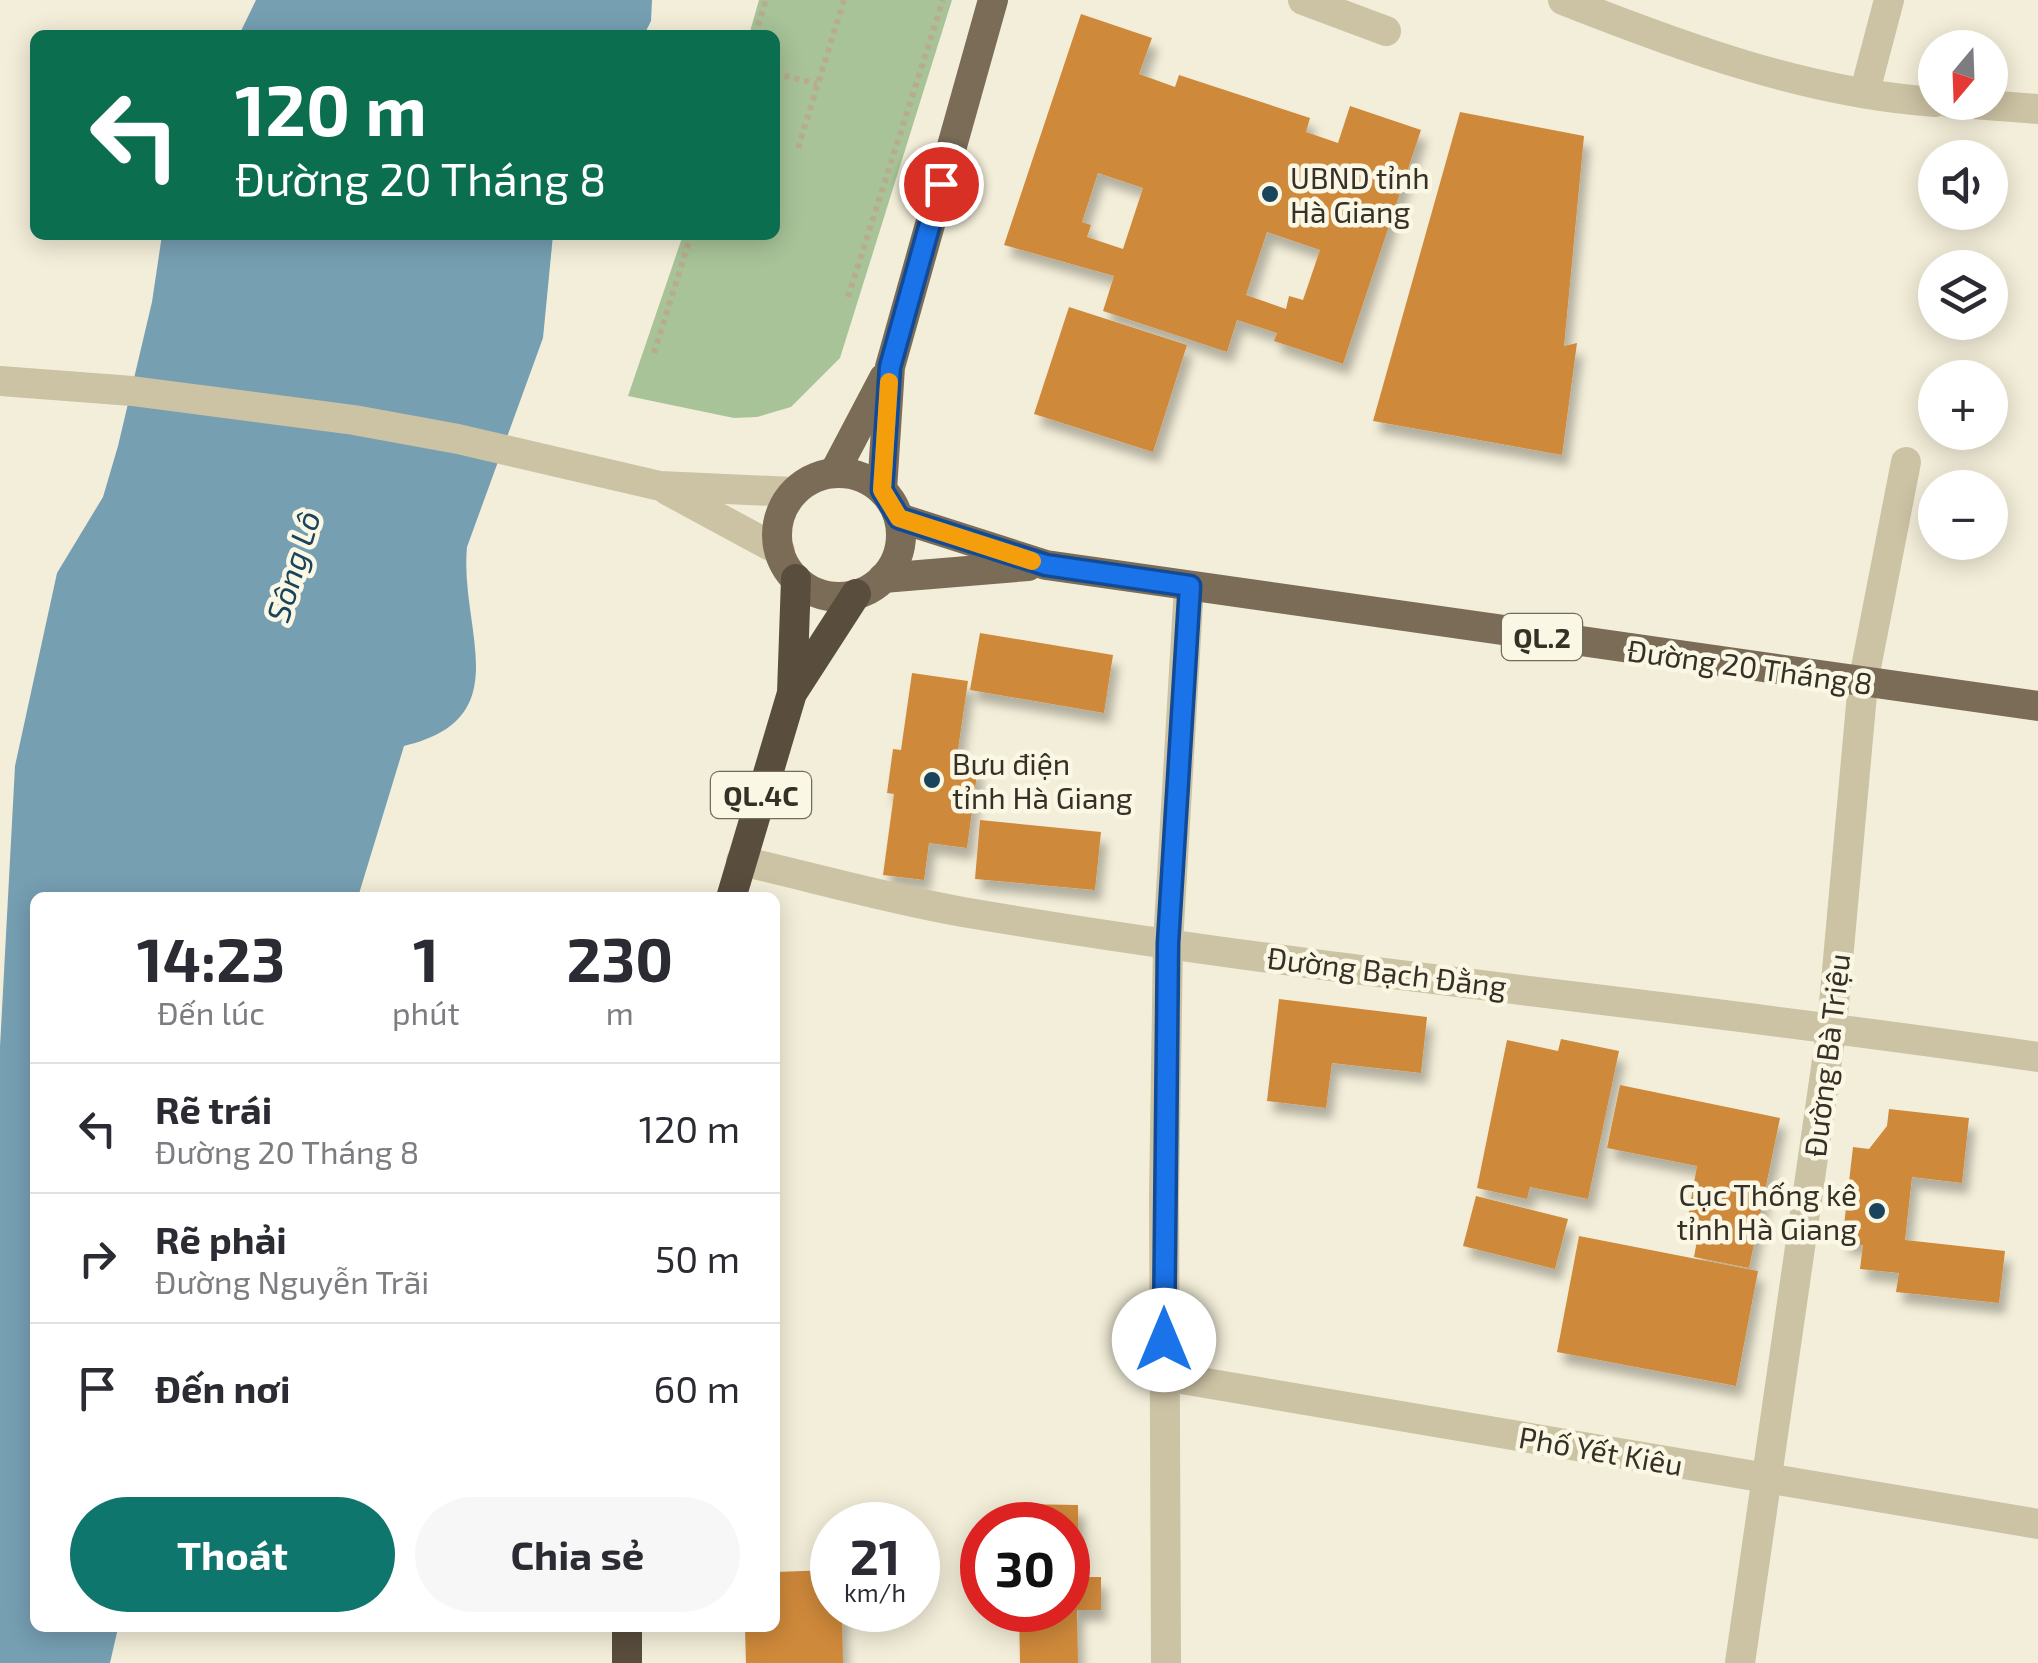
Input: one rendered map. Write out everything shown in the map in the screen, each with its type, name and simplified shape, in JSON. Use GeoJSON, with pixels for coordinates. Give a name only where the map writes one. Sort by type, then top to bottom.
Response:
{"type":"FeatureCollection","features":[{"type":"Feature","properties":{"kind":"highway","name":"QL.4C"},"geometry":{"type":"LineString","coordinates":[[733,892],[792,693],[796,579]]}},
{"type":"Feature","properties":{"kind":"highway","name":"QL.4C"},"geometry":{"type":"LineString","coordinates":[[792,693],[856,594]]}},
{"type":"Feature","properties":{"kind":"highway"},"geometry":{"type":"LineString","coordinates":[[627,1632],[627,1663]]}},
{"type":"Feature","properties":{"kind":"main road"},"geometry":{"type":"LineString","coordinates":[[882,490],[890,367],[993,0]]}},
{"type":"Feature","properties":{"kind":"main road"},"geometry":{"type":"LineString","coordinates":[[834,473],[890,367]]}},
{"type":"Feature","properties":{"kind":"main road"},"geometry":{"type":"LineString","coordinates":[[834,473],[851,474],[882,490],[899,518],[900,550],[883,578],[856,594],[824,595],[796,579],[780,551],[779,520],[794,492],[834,473]]}},
{"type":"Feature","properties":{"kind":"main road","name":"Đường 20 Tháng 8"},"geometry":{"type":"LineString","coordinates":[[899,518],[1046,565],[2038,706]]}},
{"type":"Feature","properties":{"kind":"main road","name":"Đường 20 Tháng 8"},"geometry":{"type":"LineString","coordinates":[[883,578],[1046,565]]}},
{"type":"Feature","properties":{"kind":"street"},"geometry":{"type":"LineString","coordinates":[[1304,0],[1386,31]]}},
{"type":"Feature","properties":{"kind":"street"},"geometry":{"type":"LineString","coordinates":[[1562,0],[1709,58],[1918,99]]}},
{"type":"Feature","properties":{"kind":"street"},"geometry":{"type":"LineString","coordinates":[[1865,91],[1889,0]]}},
{"type":"Feature","properties":{"kind":"street"},"geometry":{"type":"LineString","coordinates":[[2008,107],[2038,109]]}},
{"type":"Feature","properties":{"kind":"street"},"geometry":{"type":"LineString","coordinates":[[10,382],[151,393],[354,420],[458,439],[660,486],[794,492]]}},
{"type":"Feature","properties":{"kind":"street","name":"Đường Bà Triệu"},"geometry":{"type":"LineString","coordinates":[[1740,1663],[1832,1026],[1863,683],[1906,462]]}},
{"type":"Feature","properties":{"kind":"street"},"geometry":{"type":"LineString","coordinates":[[660,486],[780,551]]}},
{"type":"Feature","properties":{"kind":"street"},"geometry":{"type":"LineString","coordinates":[[1166,1663],[1168,943],[1190,586]]}},
{"type":"Feature","properties":{"kind":"street","name":"Đường Bạch Đằng"},"geometry":{"type":"LineString","coordinates":[[741,861],[959,912],[1168,943],[1832,1026],[2038,1056]]}},
{"type":"Feature","properties":{"kind":"street","name":"Phố Yết Kiêu"},"geometry":{"type":"LineString","coordinates":[[1164,1376],[2038,1524]]}},
{"type":"Feature","properties":{"kind":"path"},"geometry":{"type":"LineString","coordinates":[[757,30],[766,0]]}},
{"type":"Feature","properties":{"kind":"path"},"geometry":{"type":"LineString","coordinates":[[798,148],[844,0]]}},
{"type":"Feature","properties":{"kind":"path"},"geometry":{"type":"LineString","coordinates":[[848,297],[942,0]]}},
{"type":"Feature","properties":{"kind":"path"},"geometry":{"type":"LineString","coordinates":[[780,74],[818,84]]}},
{"type":"Feature","properties":{"kind":"path"},"geometry":{"type":"LineString","coordinates":[[654,354],[690,240]]}},
{"type":"Feature","properties":{"kind":"green space"},"geometry":{"type":"Polygon","coordinates":[[[759,0],[952,0],[840,358],[791,407],[757,417],[734,418],[628,396],[681,240],[780,240],[780,30],[750,30],[759,0]]]}},
{"type":"Feature","properties":{"kind":"water"},"geometry":{"type":"Polygon","coordinates":[[[256,0],[652,0],[646,30],[241,30],[256,0]]]}},
{"type":"Feature","properties":{"kind":"water","name":"Sông Lô"},"geometry":{"type":"Polygon","coordinates":[[[161,240],[553,240],[543,338],[467,547],[476,667],[473,693],[462,715],[440,733],[404,746],[360,892],[30,892],[30,1632],[117,1632],[110,1663],[0,1663],[0,1047],[15,766],[57,573],[103,497],[152,302],[161,240]]]}},
{"type":"Feature","properties":{"kind":"building","name":"UBND tỉnh Hà Giang"},"geometry":{"type":"Polygon","coordinates":[[[1081,14],[1152,38],[1139,74],[1175,87],[1179,75],[1310,118],[1306,132],[1338,143],[1350,106],[1421,130],[1343,364],[1274,341],[1277,333],[1237,320],[1227,352],[1103,311],[1114,276],[1004,245],[1081,14]],[[1098,173],[1082,222],[1091,225],[1087,237],[1123,249],[1143,188],[1098,173]],[[1267,232],[1246,295],[1286,309],[1289,296],[1303,300],[1320,250],[1267,232]]]}},
{"type":"Feature","properties":{"kind":"building"},"geometry":{"type":"Polygon","coordinates":[[[1460,112],[1584,136],[1564,346],[1577,343],[1562,455],[1373,421],[1460,112]]]}},
{"type":"Feature","properties":{"kind":"building"},"geometry":{"type":"Polygon","coordinates":[[[1069,307],[1187,345],[1153,452],[1034,414],[1069,307]]]}},
{"type":"Feature","properties":{"kind":"building"},"geometry":{"type":"Polygon","coordinates":[[[980,633],[1113,655],[1104,713],[970,690],[980,633]]]}},
{"type":"Feature","properties":{"kind":"building","name":"Bưu điện tỉnh Hà Giang"},"geometry":{"type":"Polygon","coordinates":[[[912,673],[968,681],[956,763],[978,767],[967,848],[929,843],[924,880],[883,875],[894,794],[887,793],[893,749],[901,750],[912,673]]]}},
{"type":"Feature","properties":{"kind":"building"},"geometry":{"type":"Polygon","coordinates":[[[980,820],[1101,832],[1095,890],[975,879],[980,820]]]}},
{"type":"Feature","properties":{"kind":"building"},"geometry":{"type":"Polygon","coordinates":[[[1279,999],[1427,1017],[1421,1073],[1332,1063],[1326,1108],[1267,1101],[1279,999]]]}},
{"type":"Feature","properties":{"kind":"building"},"geometry":{"type":"Polygon","coordinates":[[[1561,1039],[1619,1051],[1588,1199],[1530,1187],[1527,1199],[1477,1188],[1507,1040],[1558,1051],[1561,1039]]]}},
{"type":"Feature","properties":{"kind":"building"},"geometry":{"type":"Polygon","coordinates":[[[1620,1085],[1780,1118],[1749,1268],[1694,1257],[1700,1224],[1687,1222],[1697,1166],[1607,1148],[1620,1085]]]}},
{"type":"Feature","properties":{"kind":"building","name":"Cục Thống kê tỉnh Hà Giang"},"geometry":{"type":"Polygon","coordinates":[[[1889,1109],[1969,1118],[1962,1183],[1912,1177],[1905,1240],[2005,1251],[1999,1303],[1896,1292],[1899,1273],[1860,1269],[1863,1245],[1842,1243],[1853,1147],[1869,1149],[1887,1126],[1889,1109]]]}},
{"type":"Feature","properties":{"kind":"building"},"geometry":{"type":"Polygon","coordinates":[[[1476,1196],[1568,1219],[1555,1269],[1463,1246],[1476,1196]]]}},
{"type":"Feature","properties":{"kind":"building"},"geometry":{"type":"Polygon","coordinates":[[[1579,1236],[1758,1271],[1736,1386],[1557,1352],[1579,1236]]]}},
{"type":"Feature","properties":{"kind":"building"},"geometry":{"type":"Polygon","coordinates":[[[810,1571],[810,1632],[842,1632],[843,1663],[746,1663],[745,1632],[780,1632],[780,1572],[810,1571]]]}},
{"type":"Feature","properties":{"kind":"building"},"geometry":{"type":"Polygon","coordinates":[[[1090,1577],[1101,1577],[1101,1610],[1090,1610],[1090,1577]]]}},
{"type":"Feature","properties":{"kind":"building"},"geometry":{"type":"Polygon","coordinates":[[[1019,1632],[1077,1632],[1078,1663],[1020,1663],[1019,1632]]]}},
{"type":"Feature","properties":{"kind":"slow traffic"},"geometry":{"type":"LineString","coordinates":[[889,382],[882,490],[899,518],[1032,561]]}},
{"type":"Feature","properties":{"kind":"place","name":"UBND tỉnh Hà Giang"},"geometry":{"type":"Point","coordinates":[1270,194]}},
{"type":"Feature","properties":{"kind":"place","name":"Bưu điện tỉnh Hà Giang"},"geometry":{"type":"Point","coordinates":[932,780]}},
{"type":"Feature","properties":{"kind":"place","name":"Cục Thống kê tỉnh Hà Giang"},"geometry":{"type":"Point","coordinates":[1877,1211]}},
{"type":"Feature","properties":{"kind":"route"},"geometry":{"type":"LineString","coordinates":[[941,184],[890,367],[882,490],[899,518],[1046,565],[1190,586],[1168,943],[1164,1340]]}}]}
